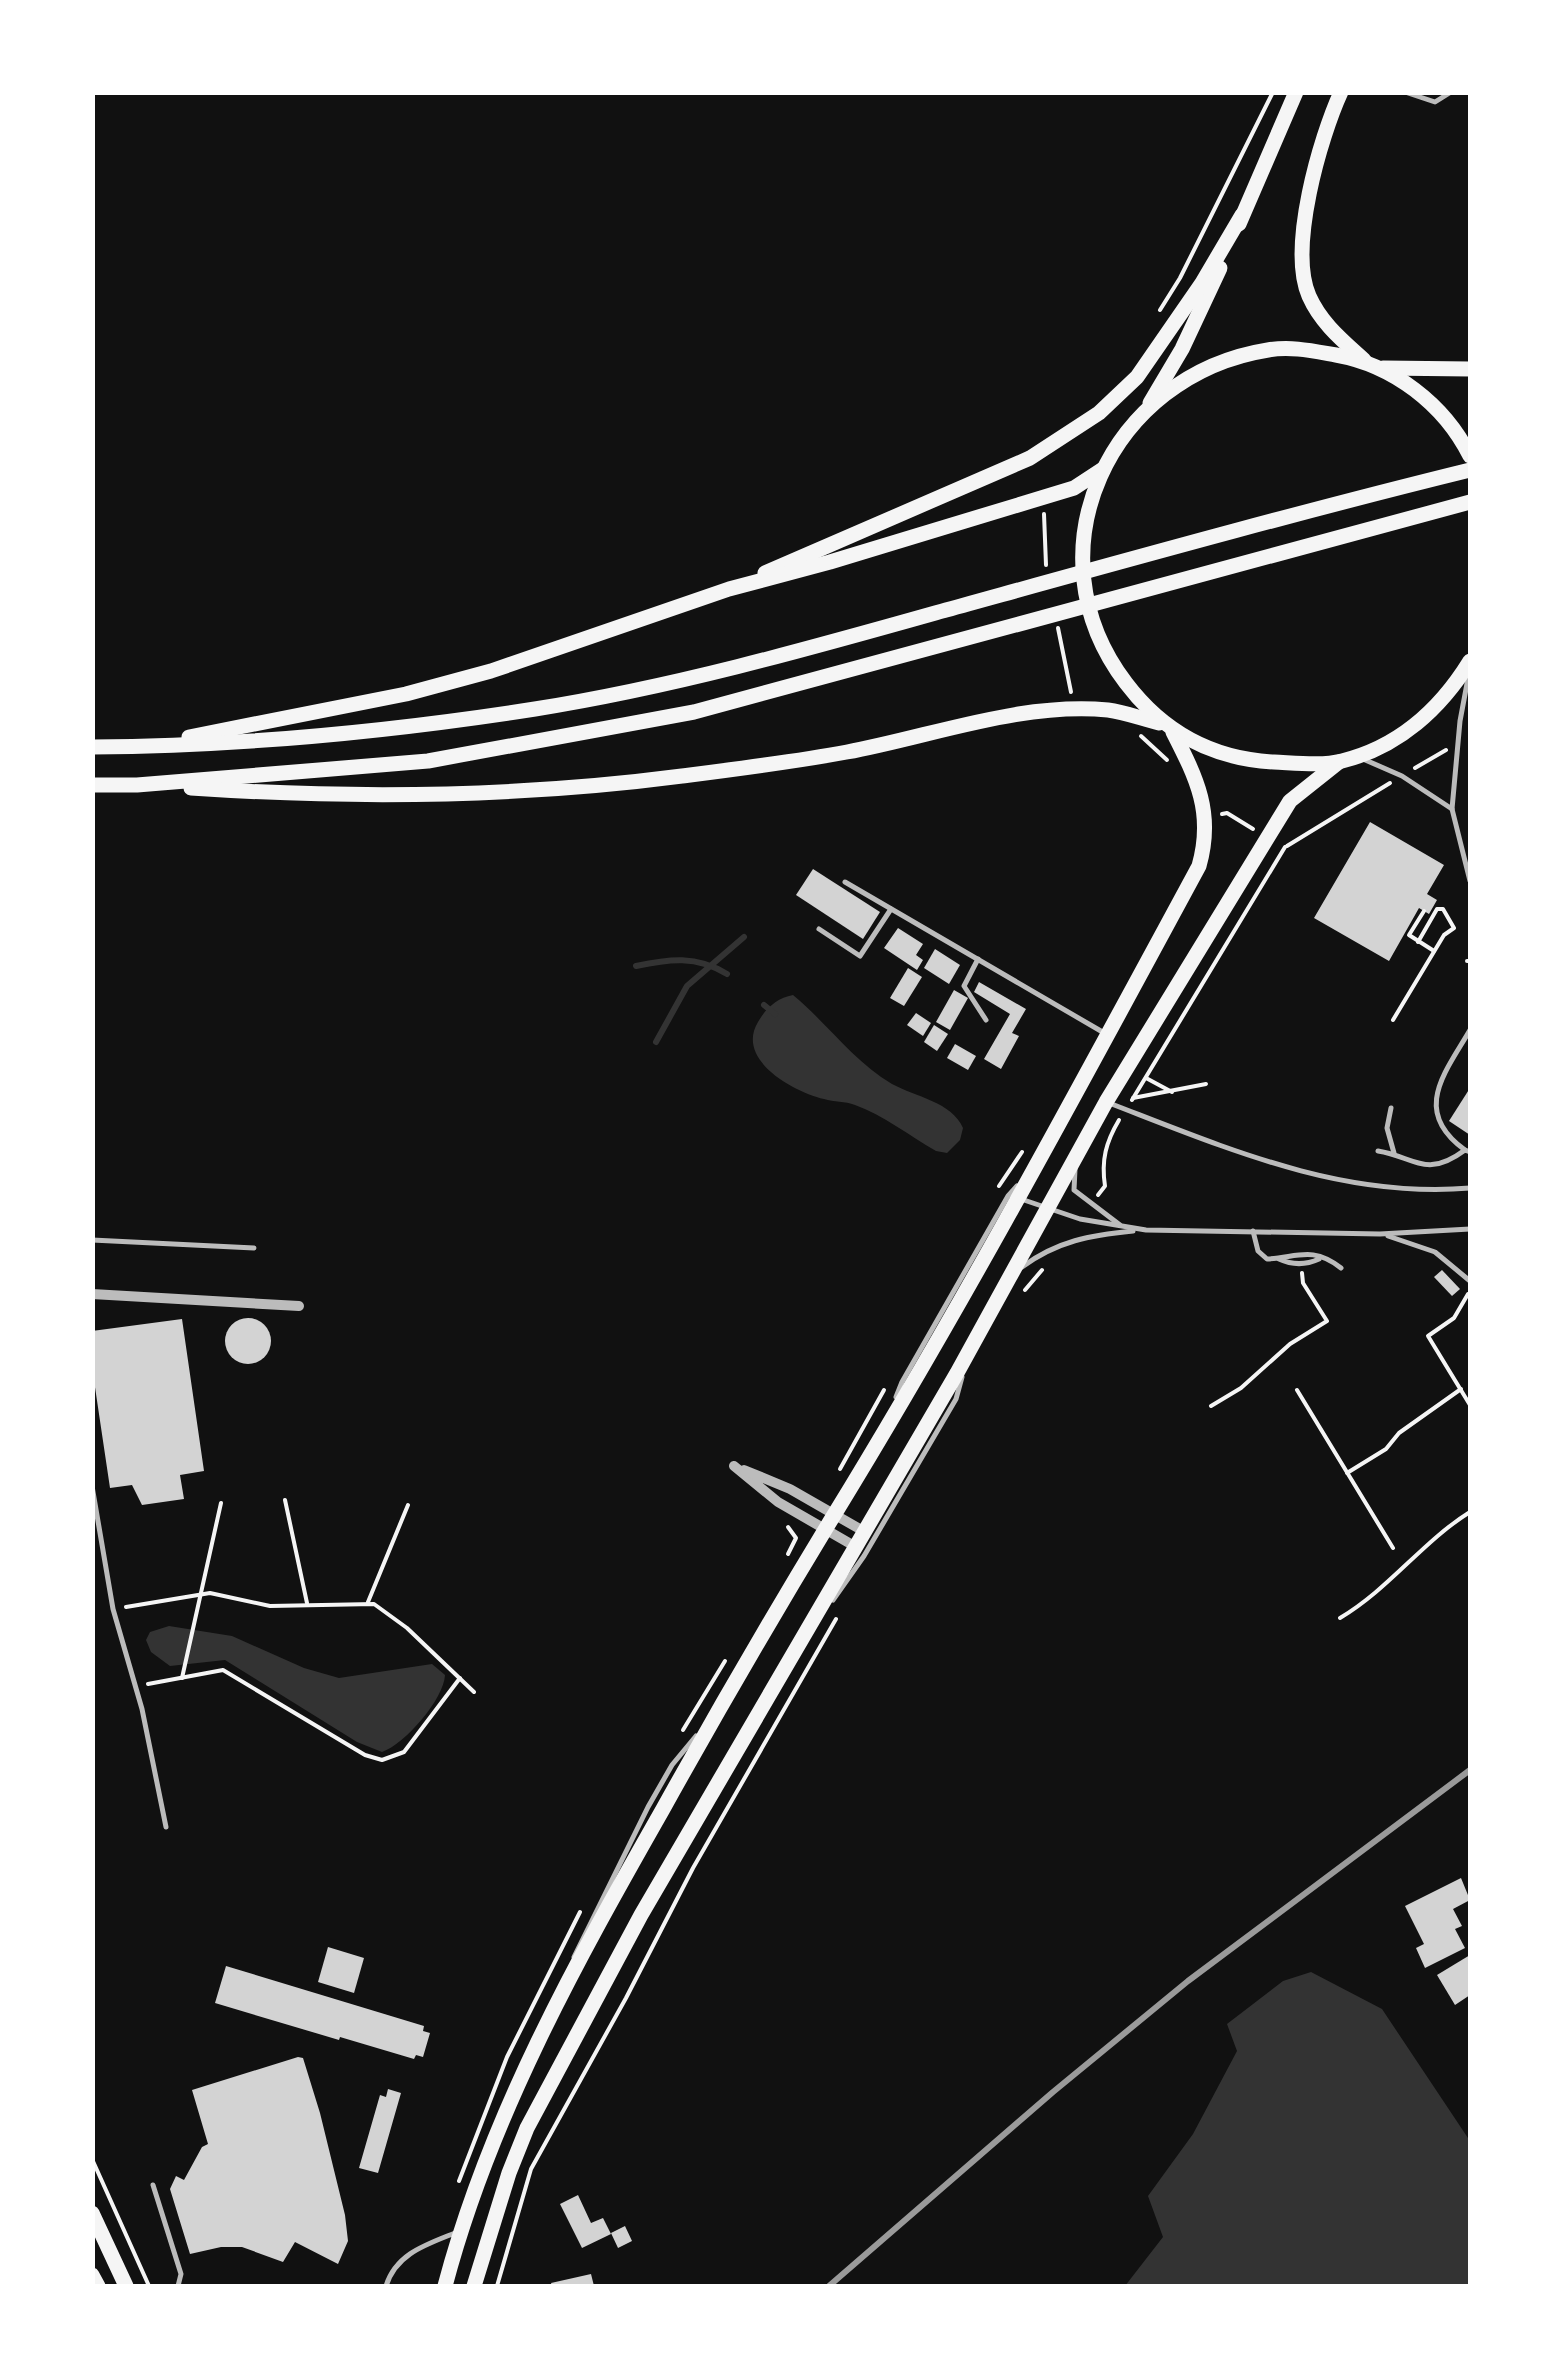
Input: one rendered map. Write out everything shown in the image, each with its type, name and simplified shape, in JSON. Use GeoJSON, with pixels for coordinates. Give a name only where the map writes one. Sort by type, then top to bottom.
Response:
{"type":"FeatureCollection","features":[{"type":"Feature","properties":{"kind":"highway"},"geometry":{"type":"LineString","coordinates":[[444,2286],[460,2230],[513,2095],[572,1975],[718,1709],[1044,1154],[1200,866],[1207,838],[1206,816],[1196,781],[1168,728],[1112,664],[1085,592],[1081,548],[1085,517],[1103,469],[1145,410],[1208,298],[1296,92]]}},
{"type":"Feature","properties":{"kind":"highway"},"geometry":{"type":"LineString","coordinates":[[1341,92],[1311,186],[1302,248],[1308,293],[1328,328],[1364,360]]}},
{"type":"Feature","properties":{"kind":"highway"},"geometry":{"type":"LineString","coordinates":[[730,590],[815,548],[1030,458],[1099,413],[1148,362],[1242,215]]}},
{"type":"Feature","properties":{"kind":"highway"},"geometry":{"type":"LineString","coordinates":[[1145,410],[1189,377],[1218,364],[1270,350],[1296,348],[1364,360],[1382,368],[1445,418],[1470,456]]}},
{"type":"Feature","properties":{"kind":"highway"},"geometry":{"type":"LineString","coordinates":[[1382,368],[1470,368]]}},
{"type":"Feature","properties":{"kind":"highway"},"geometry":{"type":"LineString","coordinates":[[141,746],[406,694],[491,671],[730,590],[1074,488],[1103,469]]}},
{"type":"Feature","properties":{"kind":"highway"},"geometry":{"type":"LineString","coordinates":[[92,747],[322,738],[537,708],[660,684],[1470,470]]}},
{"type":"Feature","properties":{"kind":"highway"},"geometry":{"type":"LineString","coordinates":[[92,785],[428,761],[694,712],[1470,502]]}},
{"type":"Feature","properties":{"kind":"highway"},"geometry":{"type":"LineString","coordinates":[[474,2286],[527,2128],[641,1915],[970,1350],[1106,1102],[1290,801],[1339,762],[1384,744],[1426,717],[1449,695],[1470,663]]}},
{"type":"Feature","properties":{"kind":"highway"},"geometry":{"type":"LineString","coordinates":[[137,784],[278,794],[544,788],[680,777],[847,752],[1033,711],[1112,710],[1168,728],[1208,749],[1255,761],[1339,762]]}},
{"type":"Feature","properties":{"kind":"highway"},"geometry":{"type":"LineString","coordinates":[[92,2213],[126,2286]]}},
{"type":"Feature","properties":{"kind":"highway"},"geometry":{"type":"LineString","coordinates":[[92,2274],[98,2286]]}},
{"type":"Feature","properties":{"kind":"street"},"geometry":{"type":"LineString","coordinates":[[92,1294],[298,1306]]}},
{"type":"Feature","properties":{"kind":"street"},"geometry":{"type":"LineString","coordinates":[[856,1547],[781,1504],[734,1466],[790,1489],[865,1532]]}},
{"type":"Feature","properties":{"kind":"lane"},"geometry":{"type":"LineString","coordinates":[[1405,92],[1434,102],[1452,92]]}},
{"type":"Feature","properties":{"kind":"lane"},"geometry":{"type":"LineString","coordinates":[[1470,663],[1452,808],[1470,879]]}},
{"type":"Feature","properties":{"kind":"lane"},"geometry":{"type":"LineString","coordinates":[[1356,756],[1402,776],[1452,808]]}},
{"type":"Feature","properties":{"kind":"lane"},"geometry":{"type":"LineString","coordinates":[[845,882],[1108,1035]]}},
{"type":"Feature","properties":{"kind":"lane"},"geometry":{"type":"LineString","coordinates":[[819,930],[860,956],[891,908]]}},
{"type":"Feature","properties":{"kind":"lane"},"geometry":{"type":"LineString","coordinates":[[978,959],[964,986],[986,1020]]}},
{"type":"Feature","properties":{"kind":"lane"},"geometry":{"type":"LineString","coordinates":[[1378,1151],[1394,1153],[1417,1165],[1437,1164],[1468,1151],[1444,1131],[1434,1110],[1439,1084],[1470,1030]]}},
{"type":"Feature","properties":{"kind":"lane"},"geometry":{"type":"LineString","coordinates":[[1106,1102],[1162,1126],[1316,1177],[1395,1190],[1470,1188]]}},
{"type":"Feature","properties":{"kind":"lane"},"geometry":{"type":"LineString","coordinates":[[1390,1108],[1387,1128],[1394,1153]]}},
{"type":"Feature","properties":{"kind":"lane"},"geometry":{"type":"LineString","coordinates":[[887,1424],[902,1382],[1008,1196],[1044,1154]]}},
{"type":"Feature","properties":{"kind":"lane"},"geometry":{"type":"LineString","coordinates":[[1076,1156],[1074,1190],[1120,1226]]}},
{"type":"Feature","properties":{"kind":"lane"},"geometry":{"type":"LineString","coordinates":[[1018,1198],[1080,1219],[1146,1230]]}},
{"type":"Feature","properties":{"kind":"lane"},"geometry":{"type":"LineString","coordinates":[[1012,1274],[1034,1258],[1084,1236],[1146,1230],[1380,1234],[1470,1228]]}},
{"type":"Feature","properties":{"kind":"lane"},"geometry":{"type":"LineString","coordinates":[[1252,1230],[1262,1256],[1301,1264],[1319,1259]]}},
{"type":"Feature","properties":{"kind":"lane"},"geometry":{"type":"LineString","coordinates":[[1380,1234],[1436,1252],[1470,1280]]}},
{"type":"Feature","properties":{"kind":"lane"},"geometry":{"type":"LineString","coordinates":[[92,1240],[254,1248]]}},
{"type":"Feature","properties":{"kind":"lane"},"geometry":{"type":"LineString","coordinates":[[1279,1259],[1300,1253],[1332,1261],[1340,1268]]}},
{"type":"Feature","properties":{"kind":"lane"},"geometry":{"type":"LineString","coordinates":[[788,1664],[864,1556],[956,1399],[970,1350]]}},
{"type":"Feature","properties":{"kind":"lane"},"geometry":{"type":"LineString","coordinates":[[92,1486],[114,1609],[136,1686],[166,1828]]}},
{"type":"Feature","properties":{"kind":"lane"},"geometry":{"type":"LineString","coordinates":[[153,2184],[181,2274],[178,2286]]}},
{"type":"Feature","properties":{"kind":"lane"},"geometry":{"type":"LineString","coordinates":[[384,2286],[390,2271],[406,2255],[460,2230]]}},
{"type":"Feature","properties":{"kind":"path"},"geometry":{"type":"LineString","coordinates":[[1160,310],[1180,278],[1273,92]]}},
{"type":"Feature","properties":{"kind":"path"},"geometry":{"type":"LineString","coordinates":[[1126,730],[1142,737],[1174,766]]}},
{"type":"Feature","properties":{"kind":"path"},"geometry":{"type":"LineString","coordinates":[[1105,1186],[1103,1160],[1110,1137],[1286,847],[1459,741]]}},
{"type":"Feature","properties":{"kind":"path"},"geometry":{"type":"LineString","coordinates":[[1206,816],[1228,813],[1268,838]]}},
{"type":"Feature","properties":{"kind":"path"},"geometry":{"type":"LineString","coordinates":[[1393,1020],[1444,935],[1454,928],[1444,909],[1437,909],[1418,942]]}},
{"type":"Feature","properties":{"kind":"path"},"geometry":{"type":"LineString","coordinates":[[1424,911],[1409,935],[1434,951]]}},
{"type":"Feature","properties":{"kind":"path"},"geometry":{"type":"LineString","coordinates":[[1146,1077],[1172,1092]]}},
{"type":"Feature","properties":{"kind":"path"},"geometry":{"type":"LineString","coordinates":[[1133,1098],[1206,1084]]}},
{"type":"Feature","properties":{"kind":"path"},"geometry":{"type":"LineString","coordinates":[[996,1193],[1028,1146]]}},
{"type":"Feature","properties":{"kind":"path"},"geometry":{"type":"LineString","coordinates":[[1023,1292],[1047,1264]]}},
{"type":"Feature","properties":{"kind":"path"},"geometry":{"type":"LineString","coordinates":[[1211,1406],[1241,1388],[1290,1344],[1327,1321],[1302,1283],[1301,1264]]}},
{"type":"Feature","properties":{"kind":"path"},"geometry":{"type":"LineString","coordinates":[[1470,1291],[1454,1318],[1428,1336],[1470,1405]]}},
{"type":"Feature","properties":{"kind":"path"},"geometry":{"type":"LineString","coordinates":[[834,1481],[886,1387]]}},
{"type":"Feature","properties":{"kind":"path"},"geometry":{"type":"LineString","coordinates":[[1347,1473],[1386,1449],[1398,1433],[1461,1389]]}},
{"type":"Feature","properties":{"kind":"path"},"geometry":{"type":"LineString","coordinates":[[1297,1390],[1393,1548]]}},
{"type":"Feature","properties":{"kind":"path"},"geometry":{"type":"LineString","coordinates":[[285,1500],[307,1604]]}},
{"type":"Feature","properties":{"kind":"path"},"geometry":{"type":"LineString","coordinates":[[182,1678],[221,1503]]}},
{"type":"Feature","properties":{"kind":"path"},"geometry":{"type":"LineString","coordinates":[[368,1602],[408,1505]]}},
{"type":"Feature","properties":{"kind":"path"},"geometry":{"type":"LineString","coordinates":[[1340,1618],[1371,1600],[1380,1584],[1406,1569],[1418,1552],[1470,1512]]}},
{"type":"Feature","properties":{"kind":"path"},"geometry":{"type":"LineString","coordinates":[[114,1609],[203,1594],[235,1596],[256,1605],[368,1602],[386,1610],[474,1692]]}},
{"type":"Feature","properties":{"kind":"path"},"geometry":{"type":"LineString","coordinates":[[497,2286],[531,2168],[693,1868],[836,1620]]}},
{"type":"Feature","properties":{"kind":"path"},"geometry":{"type":"LineString","coordinates":[[136,1686],[224,1670],[365,1755],[382,1760],[404,1752],[460,1678]]}},
{"type":"Feature","properties":{"kind":"path"},"geometry":{"type":"LineString","coordinates":[[92,2159],[150,2286]]}},
{"type":"Feature","properties":{"kind":"shaded area"},"geometry":{"type":"Polygon","coordinates":[[[793,995],[878,1075],[951,1112],[963,1128],[960,1140],[947,1153],[936,1151],[865,1109],[812,1095],[771,1072],[754,1049],[753,1036],[768,1008],[793,995]]]}},
{"type":"Feature","properties":{"kind":"shaded area"},"geometry":{"type":"Polygon","coordinates":[[[169,1626],[232,1636],[304,1668],[339,1678],[432,1664],[445,1675],[438,1696],[422,1720],[382,1752],[357,1742],[225,1660],[170,1666],[151,1652],[146,1640],[150,1632],[169,1626]]]}},
{"type":"Feature","properties":{"kind":"shaded area"},"geometry":{"type":"Polygon","coordinates":[[[1311,1972],[1382,2009],[1470,2141],[1470,2286],[1125,2286],[1163,2237],[1148,2196],[1193,2134],[1237,2051],[1227,2024],[1283,1981],[1311,1972]]]}},
{"type":"Feature","properties":{"kind":"building"},"geometry":{"type":"Polygon","coordinates":[[[1370,822],[1444,865],[1427,894],[1437,900],[1429,914],[1419,908],[1389,961],[1314,918],[1370,822]]]}},
{"type":"Feature","properties":{"kind":"building"},"geometry":{"type":"Polygon","coordinates":[[[813,869],[880,912],[863,939],[796,895],[813,869]]]}},
{"type":"Feature","properties":{"kind":"building"},"geometry":{"type":"Polygon","coordinates":[[[898,928],[923,944],[916,955],[923,960],[917,970],[884,948],[898,928]]]}},
{"type":"Feature","properties":{"kind":"building"},"geometry":{"type":"Polygon","coordinates":[[[935,949],[960,965],[949,984],[924,968],[935,949]]]}},
{"type":"Feature","properties":{"kind":"building"},"geometry":{"type":"Polygon","coordinates":[[[908,968],[922,977],[904,1006],[890,998],[908,968]]]}},
{"type":"Feature","properties":{"kind":"building"},"geometry":{"type":"Polygon","coordinates":[[[979,982],[1026,1009],[1012,1033],[1019,1036],[1001,1069],[984,1059],[1010,1014],[974,992],[979,982]]]}},
{"type":"Feature","properties":{"kind":"building"},"geometry":{"type":"Polygon","coordinates":[[[954,990],[968,998],[950,1030],[936,1022],[954,990]]]}},
{"type":"Feature","properties":{"kind":"building"},"geometry":{"type":"Polygon","coordinates":[[[916,1013],[931,1023],[923,1036],[907,1025],[916,1013]]]}},
{"type":"Feature","properties":{"kind":"building"},"geometry":{"type":"Polygon","coordinates":[[[934,1025],[948,1034],[937,1051],[924,1042],[934,1025]]]}},
{"type":"Feature","properties":{"kind":"building"},"geometry":{"type":"Polygon","coordinates":[[[955,1044],[976,1056],[968,1070],[947,1058],[955,1044]]]}},
{"type":"Feature","properties":{"kind":"building"},"geometry":{"type":"Polygon","coordinates":[[[1470,1088],[1470,1135],[1449,1121],[1470,1088]]]}},
{"type":"Feature","properties":{"kind":"building"},"geometry":{"type":"Polygon","coordinates":[[[1442,1270],[1460,1289],[1452,1296],[1434,1277],[1442,1270]]]}},
{"type":"Feature","properties":{"kind":"building"},"geometry":{"type":"Polygon","coordinates":[[[248,1318],[264,1325],[271,1341],[264,1357],[248,1364],[232,1357],[225,1341],[232,1325],[248,1318]]]}},
{"type":"Feature","properties":{"kind":"building"},"geometry":{"type":"Polygon","coordinates":[[[182,1319],[204,1471],[180,1475],[184,1499],[142,1505],[132,1485],[110,1488],[92,1367],[92,1331],[182,1319]]]}},
{"type":"Feature","properties":{"kind":"building"},"geometry":{"type":"Polygon","coordinates":[[[1461,1878],[1470,1900],[1453,1909],[1462,1926],[1455,1929],[1465,1948],[1425,1968],[1416,1948],[1424,1944],[1405,1906],[1461,1878]]]}},
{"type":"Feature","properties":{"kind":"building"},"geometry":{"type":"Polygon","coordinates":[[[328,1947],[364,1958],[354,1993],[318,1982],[328,1947]]]}},
{"type":"Feature","properties":{"kind":"building"},"geometry":{"type":"Polygon","coordinates":[[[1470,1955],[1470,1995],[1455,2005],[1437,1975],[1470,1955]]]}},
{"type":"Feature","properties":{"kind":"building"},"geometry":{"type":"Polygon","coordinates":[[[226,1966],[424,2026],[423,2031],[430,2033],[423,2057],[416,2055],[414,2059],[340,2037],[339,2040],[215,2003],[226,1966]]]}},
{"type":"Feature","properties":{"kind":"building"},"geometry":{"type":"Polygon","coordinates":[[[303,2058],[320,2113],[345,2215],[348,2241],[338,2264],[295,2242],[283,2262],[242,2247],[190,2254],[170,2189],[176,2176],[184,2180],[202,2147],[208,2144],[192,2090],[303,2058]]]}},
{"type":"Feature","properties":{"kind":"building"},"geometry":{"type":"Polygon","coordinates":[[[388,2089],[401,2093],[378,2173],[359,2168],[380,2095],[386,2097],[388,2089]]]}},
{"type":"Feature","properties":{"kind":"building"},"geometry":{"type":"Polygon","coordinates":[[[578,2195],[591,2223],[603,2218],[611,2234],[582,2248],[560,2204],[578,2195]]]}},
{"type":"Feature","properties":{"kind":"building"},"geometry":{"type":"Polygon","coordinates":[[[625,2226],[632,2241],[618,2248],[611,2233],[625,2226]]]}},
{"type":"Feature","properties":{"kind":"building"},"geometry":{"type":"Polygon","coordinates":[[[591,2274],[594,2286],[551,2283],[591,2274]]]}},
{"type":"Feature","properties":{"kind":"waterway"},"geometry":{"type":"LineString","coordinates":[[656,1042],[687,986],[744,937]]}},
{"type":"Feature","properties":{"kind":"waterway"},"geometry":{"type":"LineString","coordinates":[[636,966],[682,960],[727,974]]}},
{"type":"Feature","properties":{"kind":"waterway"},"geometry":{"type":"LineString","coordinates":[[764,1005],[775,1014]]}},
{"type":"Feature","properties":{"kind":"railway"},"geometry":{"type":"LineString","coordinates":[[829,2286],[1188,1981],[1470,1770]]}}]}
